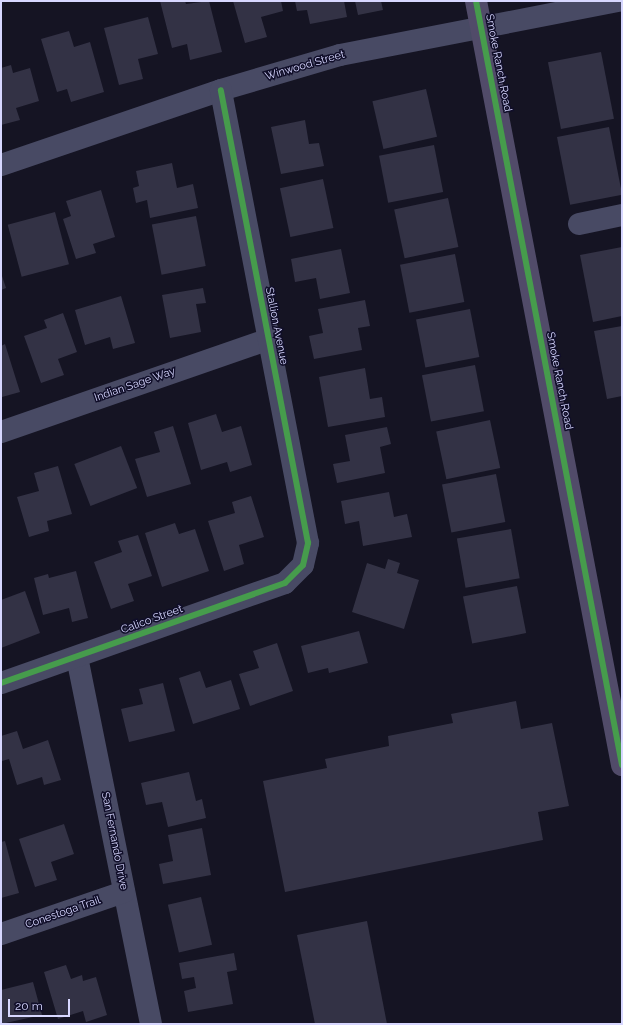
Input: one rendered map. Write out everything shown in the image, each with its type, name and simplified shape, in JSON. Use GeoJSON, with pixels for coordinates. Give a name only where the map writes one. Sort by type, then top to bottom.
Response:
{"type":"FeatureCollection","features":[{"type":"Feature","properties":{"kind":"main road","name":"Smoke Ranch Road"},"geometry":{"type":"LineString","coordinates":[[476,1],[622,765]]}},
{"type":"Feature","properties":{"kind":"street","name":"Winwood Street"},"geometry":{"type":"LineString","coordinates":[[1,166],[221,90],[340,55],[618,1]]}},
{"type":"Feature","properties":{"kind":"street","name":"Stallion Avenue"},"geometry":{"type":"LineString","coordinates":[[221,90],[308,543],[303,565]]}},
{"type":"Feature","properties":{"kind":"street"},"geometry":{"type":"LineString","coordinates":[[579,224],[622,215]]}},
{"type":"Feature","properties":{"kind":"street","name":"Indian Sage Way"},"geometry":{"type":"LineString","coordinates":[[1,432],[269,339]]}},
{"type":"Feature","properties":{"kind":"street","name":"Calico Street"},"geometry":{"type":"LineString","coordinates":[[1,683],[285,583],[303,565]]}},
{"type":"Feature","properties":{"kind":"street","name":"San Fernando Drive"},"geometry":{"type":"LineString","coordinates":[[77,657],[151,1024]]}},
{"type":"Feature","properties":{"kind":"street","name":"Conestoga Trail"},"geometry":{"type":"LineString","coordinates":[[1,934],[124,892]]}},
{"type":"Feature","properties":{"kind":"building"},"geometry":{"type":"Polygon","coordinates":[[[160,1],[185,1],[186,4],[209,1],[222,52],[190,60],[187,44],[172,48],[160,1]]]}},
{"type":"Feature","properties":{"kind":"building"},"geometry":{"type":"Polygon","coordinates":[[[233,1],[281,1],[283,11],[261,17],[267,37],[245,43],[233,1]]]}},
{"type":"Feature","properties":{"kind":"building"},"geometry":{"type":"Polygon","coordinates":[[[295,1],[344,1],[347,17],[310,24],[307,10],[297,11],[295,1]]]}},
{"type":"Feature","properties":{"kind":"building"},"geometry":{"type":"Polygon","coordinates":[[[355,1],[381,1],[383,10],[358,15],[355,1]]]}},
{"type":"Feature","properties":{"kind":"building"},"geometry":{"type":"Polygon","coordinates":[[[148,17],[158,54],[138,59],[143,79],[119,85],[104,28],[148,17]]]}},
{"type":"Feature","properties":{"kind":"building"},"geometry":{"type":"Polygon","coordinates":[[[69,31],[74,47],[90,42],[104,92],[71,102],[67,89],[57,92],[41,39],[69,31]]]}},
{"type":"Feature","properties":{"kind":"building"},"geometry":{"type":"Polygon","coordinates":[[[601,52],[614,119],[561,129],[548,62],[601,52]]]}},
{"type":"Feature","properties":{"kind":"building"},"geometry":{"type":"Polygon","coordinates":[[[11,65],[13,73],[30,68],[39,101],[16,108],[20,120],[1,125],[1,68],[11,65]]]}},
{"type":"Feature","properties":{"kind":"building"},"geometry":{"type":"Polygon","coordinates":[[[426,89],[437,137],[383,149],[372,101],[426,89]]]}},
{"type":"Feature","properties":{"kind":"building"},"geometry":{"type":"Polygon","coordinates":[[[305,120],[309,144],[319,143],[324,166],[281,174],[271,127],[305,120]]]}},
{"type":"Feature","properties":{"kind":"building"},"geometry":{"type":"Polygon","coordinates":[[[609,127],[622,195],[570,205],[557,137],[609,127]]]}},
{"type":"Feature","properties":{"kind":"building"},"geometry":{"type":"Polygon","coordinates":[[[434,145],[443,192],[388,203],[379,156],[434,145]]]}},
{"type":"Feature","properties":{"kind":"building"},"geometry":{"type":"Polygon","coordinates":[[[172,163],[177,188],[193,184],[198,208],[150,218],[147,200],[136,203],[133,188],[139,186],[136,171],[172,163]]]}},
{"type":"Feature","properties":{"kind":"building"},"geometry":{"type":"Polygon","coordinates":[[[323,179],[333,228],[290,237],[280,188],[323,179]]]}},
{"type":"Feature","properties":{"kind":"building"},"geometry":{"type":"Polygon","coordinates":[[[101,190],[115,237],[93,244],[96,253],[76,259],[63,219],[71,216],[66,201],[101,190]]]}},
{"type":"Feature","properties":{"kind":"building"},"geometry":{"type":"Polygon","coordinates":[[[448,198],[458,247],[405,258],[394,209],[448,198]]]}},
{"type":"Feature","properties":{"kind":"building"},"geometry":{"type":"Polygon","coordinates":[[[55,212],[69,264],[22,277],[8,225],[55,212]]]}},
{"type":"Feature","properties":{"kind":"building"},"geometry":{"type":"Polygon","coordinates":[[[196,216],[206,266],[162,275],[152,225],[196,216]]]}},
{"type":"Feature","properties":{"kind":"building"},"geometry":{"type":"Polygon","coordinates":[[[622,247],[622,316],[593,322],[580,255],[622,247]]]}},
{"type":"Feature","properties":{"kind":"building"},"geometry":{"type":"Polygon","coordinates":[[[341,249],[350,293],[320,299],[316,278],[295,282],[291,259],[341,249]]]}},
{"type":"Feature","properties":{"kind":"building"},"geometry":{"type":"Polygon","coordinates":[[[455,254],[464,302],[409,313],[400,265],[455,254]]]}},
{"type":"Feature","properties":{"kind":"building"},"geometry":{"type":"Polygon","coordinates":[[[1,273],[6,288],[1,290],[1,273]]]}},
{"type":"Feature","properties":{"kind":"building"},"geometry":{"type":"Polygon","coordinates":[[[203,288],[206,303],[196,304],[201,332],[170,338],[162,295],[203,288]]]}},
{"type":"Feature","properties":{"kind":"building"},"geometry":{"type":"Polygon","coordinates":[[[121,296],[135,343],[113,349],[110,337],[85,345],[75,310],[121,296]]]}},
{"type":"Feature","properties":{"kind":"building"},"geometry":{"type":"Polygon","coordinates":[[[365,300],[370,326],[358,328],[362,350],[314,359],[309,336],[323,333],[318,309],[365,300]]]}},
{"type":"Feature","properties":{"kind":"building"},"geometry":{"type":"Polygon","coordinates":[[[470,309],[479,357],[425,368],[416,319],[470,309]]]}},
{"type":"Feature","properties":{"kind":"building"},"geometry":{"type":"Polygon","coordinates":[[[63,313],[77,352],[58,359],[64,375],[41,383],[24,336],[47,328],[44,320],[63,313]]]}},
{"type":"Feature","properties":{"kind":"building"},"geometry":{"type":"Polygon","coordinates":[[[622,326],[622,396],[607,399],[594,331],[622,326]]]}},
{"type":"Feature","properties":{"kind":"building"},"geometry":{"type":"Polygon","coordinates":[[[5,344],[20,392],[2,397],[1,346],[5,344]]]}},
{"type":"Feature","properties":{"kind":"building"},"geometry":{"type":"Polygon","coordinates":[[[475,365],[484,411],[431,421],[422,375],[475,365]]]}},
{"type":"Feature","properties":{"kind":"building"},"geometry":{"type":"Polygon","coordinates":[[[365,368],[370,399],[382,397],[385,417],[328,427],[319,377],[365,368]]]}},
{"type":"Feature","properties":{"kind":"building"},"geometry":{"type":"Polygon","coordinates":[[[216,414],[222,432],[241,426],[252,465],[230,472],[227,462],[201,470],[188,423],[216,414]]]}},
{"type":"Feature","properties":{"kind":"building"},"geometry":{"type":"Polygon","coordinates":[[[490,420],[500,468],[446,479],[436,431],[490,420]]]}},
{"type":"Feature","properties":{"kind":"building"},"geometry":{"type":"Polygon","coordinates":[[[173,426],[191,484],[147,497],[135,459],[160,452],[154,432],[173,426]]]}},
{"type":"Feature","properties":{"kind":"building"},"geometry":{"type":"Polygon","coordinates":[[[387,427],[391,444],[380,447],[385,473],[337,483],[333,464],[350,461],[345,435],[387,427]]]}},
{"type":"Feature","properties":{"kind":"building"},"geometry":{"type":"Polygon","coordinates":[[[121,446],[137,488],[90,506],[74,464],[121,446]]]}},
{"type":"Feature","properties":{"kind":"building"},"geometry":{"type":"Polygon","coordinates":[[[58,466],[72,514],[47,521],[49,531],[29,537],[17,497],[39,491],[34,473],[58,466]]]}},
{"type":"Feature","properties":{"kind":"building"},"geometry":{"type":"Polygon","coordinates":[[[496,474],[505,522],[451,533],[442,484],[496,474]]]}},
{"type":"Feature","properties":{"kind":"building"},"geometry":{"type":"Polygon","coordinates":[[[389,492],[394,517],[407,514],[412,537],[363,546],[359,521],[345,524],[341,501],[389,492]]]}},
{"type":"Feature","properties":{"kind":"building"},"geometry":{"type":"Polygon","coordinates":[[[251,496],[264,537],[239,545],[244,564],[224,571],[208,521],[235,513],[232,502],[251,496]]]}},
{"type":"Feature","properties":{"kind":"building"},"geometry":{"type":"Polygon","coordinates":[[[175,523],[179,534],[195,529],[209,571],[162,587],[145,533],[175,523]]]}},
{"type":"Feature","properties":{"kind":"building"},"geometry":{"type":"Polygon","coordinates":[[[511,529],[520,578],[466,588],[457,539],[511,529]]]}},
{"type":"Feature","properties":{"kind":"building"},"geometry":{"type":"Polygon","coordinates":[[[138,535],[152,576],[128,584],[134,601],[111,609],[94,562],[122,552],[118,541],[138,535]]]}},
{"type":"Feature","properties":{"kind":"building"},"geometry":{"type":"Polygon","coordinates":[[[388,559],[400,563],[397,573],[419,580],[404,629],[352,612],[367,563],[385,569],[388,559]]]}},
{"type":"Feature","properties":{"kind":"building"},"geometry":{"type":"Polygon","coordinates":[[[76,571],[88,618],[72,622],[69,608],[43,615],[34,578],[48,574],[49,578],[76,571]]]}},
{"type":"Feature","properties":{"kind":"building"},"geometry":{"type":"Polygon","coordinates":[[[517,586],[526,633],[472,644],[463,596],[517,586]]]}},
{"type":"Feature","properties":{"kind":"building"},"geometry":{"type":"Polygon","coordinates":[[[25,591],[40,633],[1,648],[1,600],[25,591]]]}},
{"type":"Feature","properties":{"kind":"building"},"geometry":{"type":"Polygon","coordinates":[[[359,631],[368,663],[329,673],[328,668],[308,673],[301,646],[359,631]]]}},
{"type":"Feature","properties":{"kind":"building"},"geometry":{"type":"Polygon","coordinates":[[[277,643],[293,691],[250,706],[239,674],[259,668],[253,651],[277,643]]]}},
{"type":"Feature","properties":{"kind":"building"},"geometry":{"type":"Polygon","coordinates":[[[200,671],[206,688],[231,680],[240,709],[193,724],[179,678],[200,671]]]}},
{"type":"Feature","properties":{"kind":"building"},"geometry":{"type":"Polygon","coordinates":[[[163,683],[175,731],[129,742],[121,709],[143,704],[139,689],[163,683]]]}},
{"type":"Feature","properties":{"kind":"building"},"geometry":{"type":"Polygon","coordinates":[[[516,701],[521,729],[552,723],[569,806],[538,812],[543,840],[285,892],[263,781],[327,768],[325,759],[389,746],[388,736],[453,723],[451,714],[516,701]]]}},
{"type":"Feature","properties":{"kind":"building"},"geometry":{"type":"Polygon","coordinates":[[[17,731],[23,749],[48,740],[61,780],[44,785],[42,777],[17,785],[9,759],[2,761],[1,736],[17,731]]]}},
{"type":"Feature","properties":{"kind":"building"},"geometry":{"type":"Polygon","coordinates":[[[189,772],[196,801],[202,799],[206,818],[168,827],[162,802],[146,805],[141,783],[189,772]]]}},
{"type":"Feature","properties":{"kind":"building"},"geometry":{"type":"Polygon","coordinates":[[[64,824],[74,854],[51,862],[57,880],[35,887],[19,839],[64,824]]]}},
{"type":"Feature","properties":{"kind":"building"},"geometry":{"type":"Polygon","coordinates":[[[202,828],[211,875],[163,884],[159,864],[173,861],[168,835],[202,828]]]}},
{"type":"Feature","properties":{"kind":"building"},"geometry":{"type":"Polygon","coordinates":[[[5,841],[19,893],[1,898],[1,842],[5,841]]]}},
{"type":"Feature","properties":{"kind":"building"},"geometry":{"type":"Polygon","coordinates":[[[201,897],[212,945],[179,952],[168,905],[201,897]]]}},
{"type":"Feature","properties":{"kind":"building"},"geometry":{"type":"Polygon","coordinates":[[[367,921],[387,1024],[315,1024],[297,935],[367,921]]]}},
{"type":"Feature","properties":{"kind":"building"},"geometry":{"type":"Polygon","coordinates":[[[234,953],[237,970],[227,972],[233,1004],[188,1012],[184,991],[196,988],[194,977],[182,979],[179,963],[234,953]]]}},
{"type":"Feature","properties":{"kind":"building"},"geometry":{"type":"Polygon","coordinates":[[[66,965],[71,979],[82,975],[83,981],[96,977],[107,1015],[86,1022],[83,1011],[58,1019],[44,972],[66,965]]]}},
{"type":"Feature","properties":{"kind":"building"},"geometry":{"type":"Polygon","coordinates":[[[33,982],[42,1015],[1,1024],[1,990],[33,982]]]}},
{"type":"Feature","properties":{"kind":"cycle path"},"geometry":{"type":"LineString","coordinates":[[476,1],[622,765]]}},
{"type":"Feature","properties":{"kind":"cycle path"},"geometry":{"type":"LineString","coordinates":[[1,683],[285,583],[303,565],[308,543],[221,90]]}}]}
